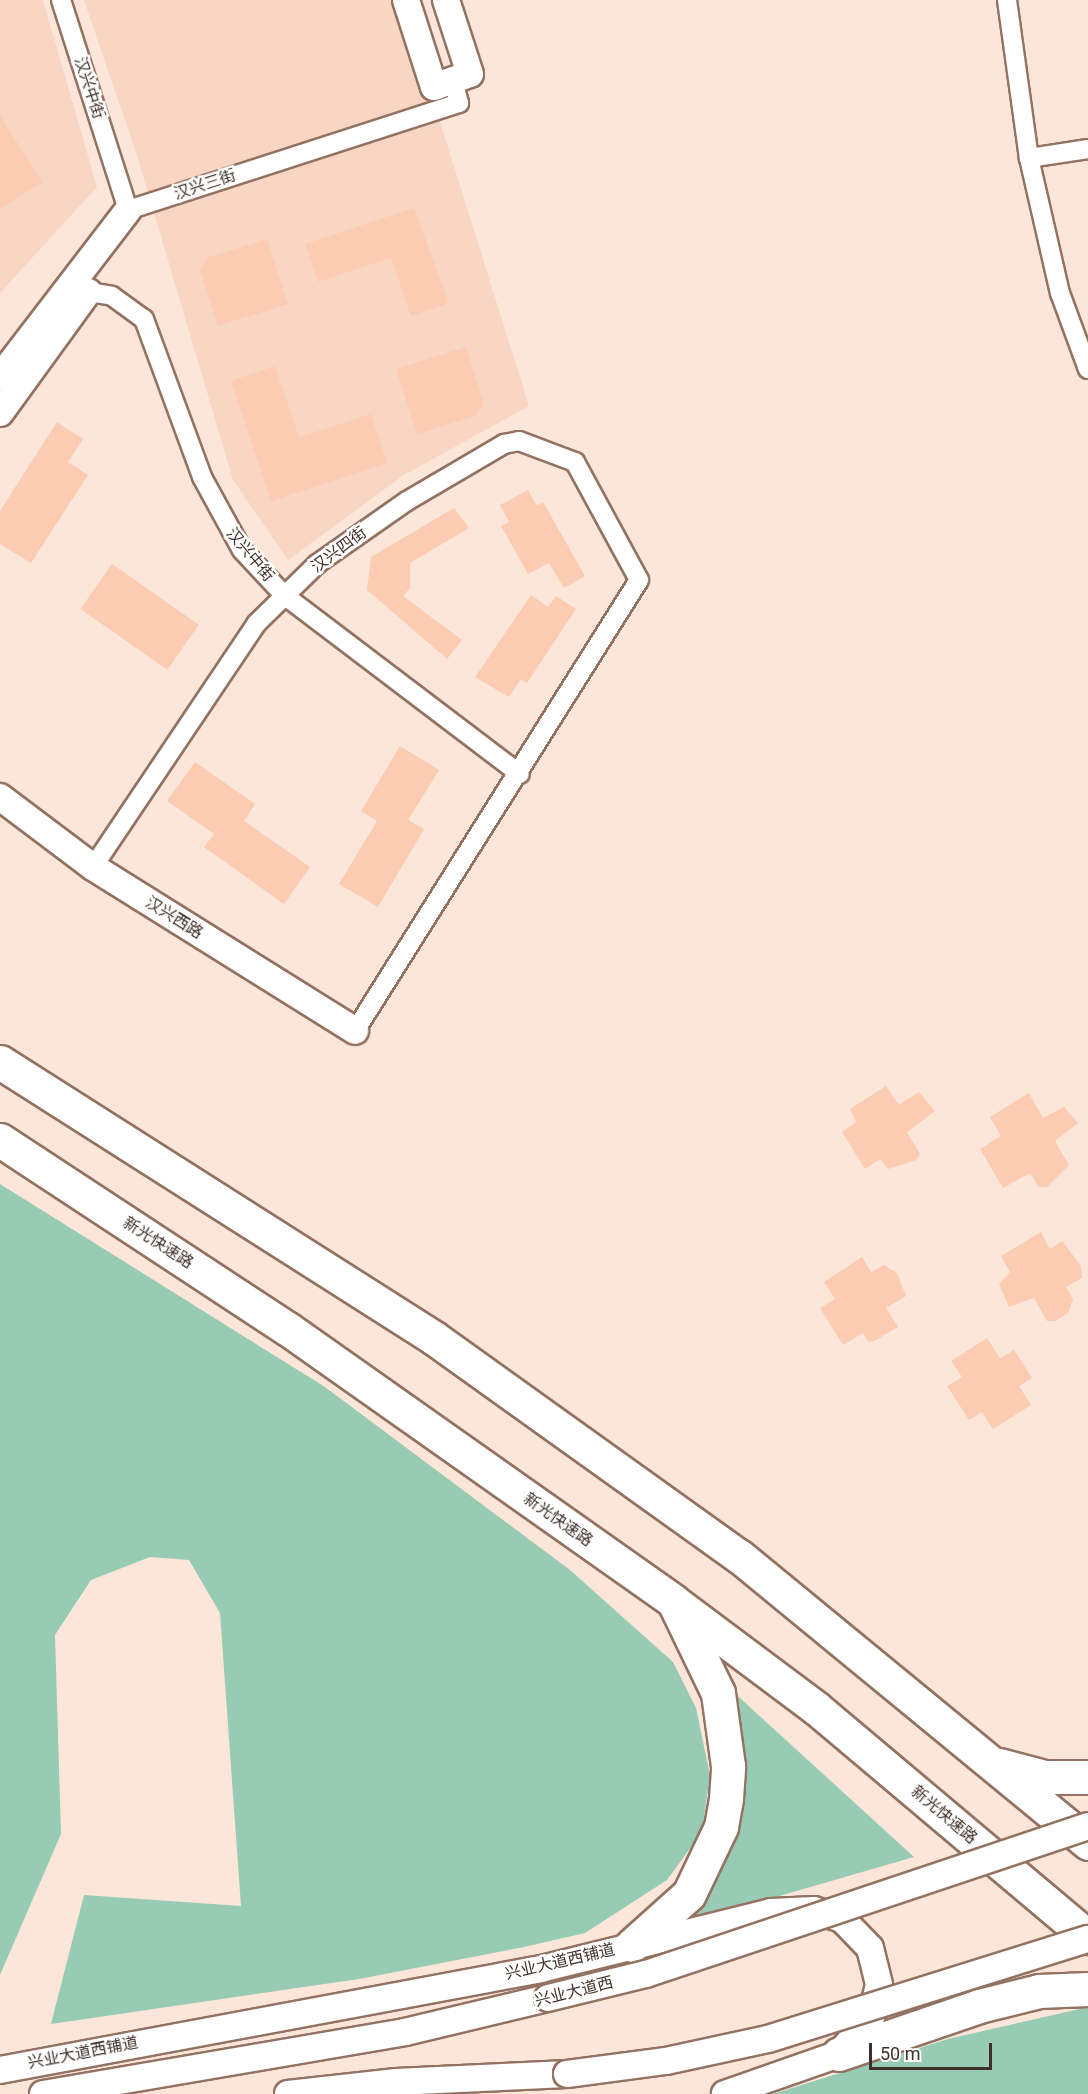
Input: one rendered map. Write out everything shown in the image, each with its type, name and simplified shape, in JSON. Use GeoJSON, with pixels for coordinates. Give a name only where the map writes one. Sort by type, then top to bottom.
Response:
{"type":"FeatureCollection","features":[{"type":"Feature","properties":{"kind":"highway"},"geometry":{"type":"LineString","coordinates":[[0,1062],[434,1338],[739,1556],[1088,1843]]}},
{"type":"Feature","properties":{"kind":"highway","name":"新光快速路"},"geometry":{"type":"LineString","coordinates":[[0,1140],[288,1329],[674,1601],[816,1708],[1088,1938]]}},
{"type":"Feature","properties":{"kind":"highway"},"geometry":{"type":"LineString","coordinates":[[632,1945],[689,1894],[722,1827],[726,1798],[728,1766],[718,1693],[674,1601]]}},
{"type":"Feature","properties":{"kind":"highway"},"geometry":{"type":"LineString","coordinates":[[988,1762],[1045,1777],[1088,1777]]}},
{"type":"Feature","properties":{"kind":"highway"},"geometry":{"type":"LineString","coordinates":[[838,2054],[979,2006],[1039,1991],[1088,1989]]}},
{"type":"Feature","properties":{"kind":"street","name":"汉兴中街"},"geometry":{"type":"LineString","coordinates":[[61,0],[128,210]]}},
{"type":"Feature","properties":{"kind":"street"},"geometry":{"type":"LineString","coordinates":[[406,0],[434,87],[470,74],[446,0]]}},
{"type":"Feature","properties":{"kind":"street"},"geometry":{"type":"LineString","coordinates":[[1007,0],[1029,158],[1060,293],[1088,369]]}},
{"type":"Feature","properties":{"kind":"street","name":"汉兴三街"},"geometry":{"type":"LineString","coordinates":[[128,210],[459,103],[453,80]]}},
{"type":"Feature","properties":{"kind":"street"},"geometry":{"type":"LineString","coordinates":[[1029,158],[1088,149]]}},
{"type":"Feature","properties":{"kind":"street"},"geometry":{"type":"LineString","coordinates":[[1,410],[128,210]]}},
{"type":"Feature","properties":{"kind":"street","name":"汉兴中街"},"geometry":{"type":"LineString","coordinates":[[77,290],[112,296],[144,319],[219,516],[284,595],[520,774]]}},
{"type":"Feature","properties":{"kind":"street"},"geometry":{"type":"LineString","coordinates":[[0,377],[77,290]]}},
{"type":"Feature","properties":{"kind":"street","name":"汉兴四街"},"geometry":{"type":"LineString","coordinates":[[93,867],[256,624],[284,595],[407,501],[504,444],[519,441],[575,462],[639,580],[520,774]]}},
{"type":"Feature","properties":{"kind":"street"},"geometry":{"type":"LineString","coordinates":[[355,1031],[520,774]]}},
{"type":"Feature","properties":{"kind":"street","name":"汉兴西路"},"geometry":{"type":"LineString","coordinates":[[0,798],[93,867],[355,1031]]}},
{"type":"Feature","properties":{"kind":"street","name":"兴业大道西"},"geometry":{"type":"LineString","coordinates":[[43,2094],[405,2032],[646,1974],[1088,1826]]}},
{"type":"Feature","properties":{"kind":"street","name":"兴业大道西铺道"},"geometry":{"type":"LineString","coordinates":[[0,2070],[541,1969],[771,1912],[814,1910],[842,1919],[870,1948],[879,1985],[871,2017],[838,2054],[725,2094]]}},
{"type":"Feature","properties":{"kind":"street"},"geometry":{"type":"LineString","coordinates":[[288,2094],[396,2082],[567,2074],[666,2061],[768,2040],[1088,1938]]}},
{"type":"Feature","properties":{"kind":"shaded area"},"geometry":{"type":"Polygon","coordinates":[[[0,0],[43,0],[97,187],[0,293],[0,0]]]}},
{"type":"Feature","properties":{"kind":"shaded area"},"geometry":{"type":"Polygon","coordinates":[[[84,0],[402,0],[529,406],[404,475],[288,560],[233,480],[138,159],[84,0]]]}},
{"type":"Feature","properties":{"kind":"green space"},"geometry":{"type":"Polygon","coordinates":[[[0,1184],[325,1387],[570,1570],[673,1662],[696,1708],[710,1775],[702,1832],[667,1880],[585,1933],[359,1979],[51,2024],[84,1895],[241,1906],[220,1613],[189,1560],[150,1557],[91,1580],[55,1635],[61,1834],[0,1975],[0,1184]]]}},
{"type":"Feature","properties":{"kind":"green space"},"geometry":{"type":"Polygon","coordinates":[[[729,1688],[914,1857],[676,1926],[716,1881],[734,1830],[729,1688]]]}},
{"type":"Feature","properties":{"kind":"green space"},"geometry":{"type":"Polygon","coordinates":[[[1088,2007],[1088,2094],[773,2094],[948,2039],[1088,2007]]]}},
{"type":"Feature","properties":{"kind":"building"},"geometry":{"type":"Polygon","coordinates":[[[0,116],[43,182],[0,209],[0,116]]]}},
{"type":"Feature","properties":{"kind":"building"},"geometry":{"type":"Polygon","coordinates":[[[414,208],[449,303],[411,316],[391,258],[318,282],[305,244],[414,208]]]}},
{"type":"Feature","properties":{"kind":"building"},"geometry":{"type":"Polygon","coordinates":[[[267,239],[288,304],[218,326],[200,270],[209,257],[267,239]]]}},
{"type":"Feature","properties":{"kind":"building"},"geometry":{"type":"Polygon","coordinates":[[[466,347],[484,404],[475,416],[417,434],[396,369],[466,347]]]}},
{"type":"Feature","properties":{"kind":"building"},"geometry":{"type":"Polygon","coordinates":[[[275,366],[299,437],[371,414],[387,463],[271,501],[231,381],[275,366]]]}},
{"type":"Feature","properties":{"kind":"building"},"geometry":{"type":"Polygon","coordinates":[[[57,422],[83,439],[68,462],[88,475],[31,563],[0,544],[0,511],[57,422]]]}},
{"type":"Feature","properties":{"kind":"building"},"geometry":{"type":"Polygon","coordinates":[[[528,490],[537,506],[543,502],[585,576],[564,588],[549,563],[528,574],[501,526],[509,522],[500,505],[528,490]]]}},
{"type":"Feature","properties":{"kind":"building"},"geometry":{"type":"Polygon","coordinates":[[[454,508],[469,528],[410,563],[410,588],[403,596],[462,640],[447,659],[367,590],[371,557],[454,508]]]}},
{"type":"Feature","properties":{"kind":"building"},"geometry":{"type":"Polygon","coordinates":[[[112,564],[199,625],[167,670],[80,609],[112,564]]]}},
{"type":"Feature","properties":{"kind":"building"},"geometry":{"type":"Polygon","coordinates":[[[531,595],[548,607],[556,596],[576,609],[527,683],[521,679],[509,697],[475,677],[531,595]]]}},
{"type":"Feature","properties":{"kind":"building"},"geometry":{"type":"Polygon","coordinates":[[[400,746],[439,770],[408,820],[424,829],[378,907],[339,884],[377,821],[361,811],[400,746]]]}},
{"type":"Feature","properties":{"kind":"building"},"geometry":{"type":"Polygon","coordinates":[[[195,762],[255,804],[244,821],[310,867],[284,904],[204,847],[214,834],[167,801],[195,762]]]}},
{"type":"Feature","properties":{"kind":"building"},"geometry":{"type":"Polygon","coordinates":[[[886,1086],[899,1105],[919,1092],[935,1111],[907,1132],[920,1154],[916,1160],[888,1169],[880,1159],[865,1169],[842,1132],[856,1122],[850,1109],[886,1086]]]}},
{"type":"Feature","properties":{"kind":"building"},"geometry":{"type":"Polygon","coordinates":[[[1029,1093],[1043,1118],[1064,1107],[1078,1123],[1055,1141],[1069,1165],[1047,1187],[1039,1187],[1030,1173],[1003,1188],[980,1149],[1001,1136],[990,1117],[1029,1093]]]}},
{"type":"Feature","properties":{"kind":"building"},"geometry":{"type":"Polygon","coordinates":[[[1041,1232],[1050,1249],[1062,1241],[1081,1266],[1082,1278],[1066,1287],[1073,1299],[1068,1313],[1055,1321],[1047,1321],[1034,1298],[1009,1307],[999,1284],[1010,1272],[1001,1256],[1041,1232]]]}},
{"type":"Feature","properties":{"kind":"building"},"geometry":{"type":"Polygon","coordinates":[[[862,1257],[871,1272],[884,1265],[897,1273],[906,1296],[886,1308],[898,1327],[874,1341],[868,1342],[863,1333],[843,1345],[820,1308],[835,1299],[824,1282],[862,1257]]]}},
{"type":"Feature","properties":{"kind":"building"},"geometry":{"type":"Polygon","coordinates":[[[987,1338],[1000,1358],[1014,1350],[1032,1378],[1019,1386],[1031,1405],[993,1429],[982,1412],[969,1420],[947,1386],[962,1377],[951,1361],[987,1338]]]}}]}
